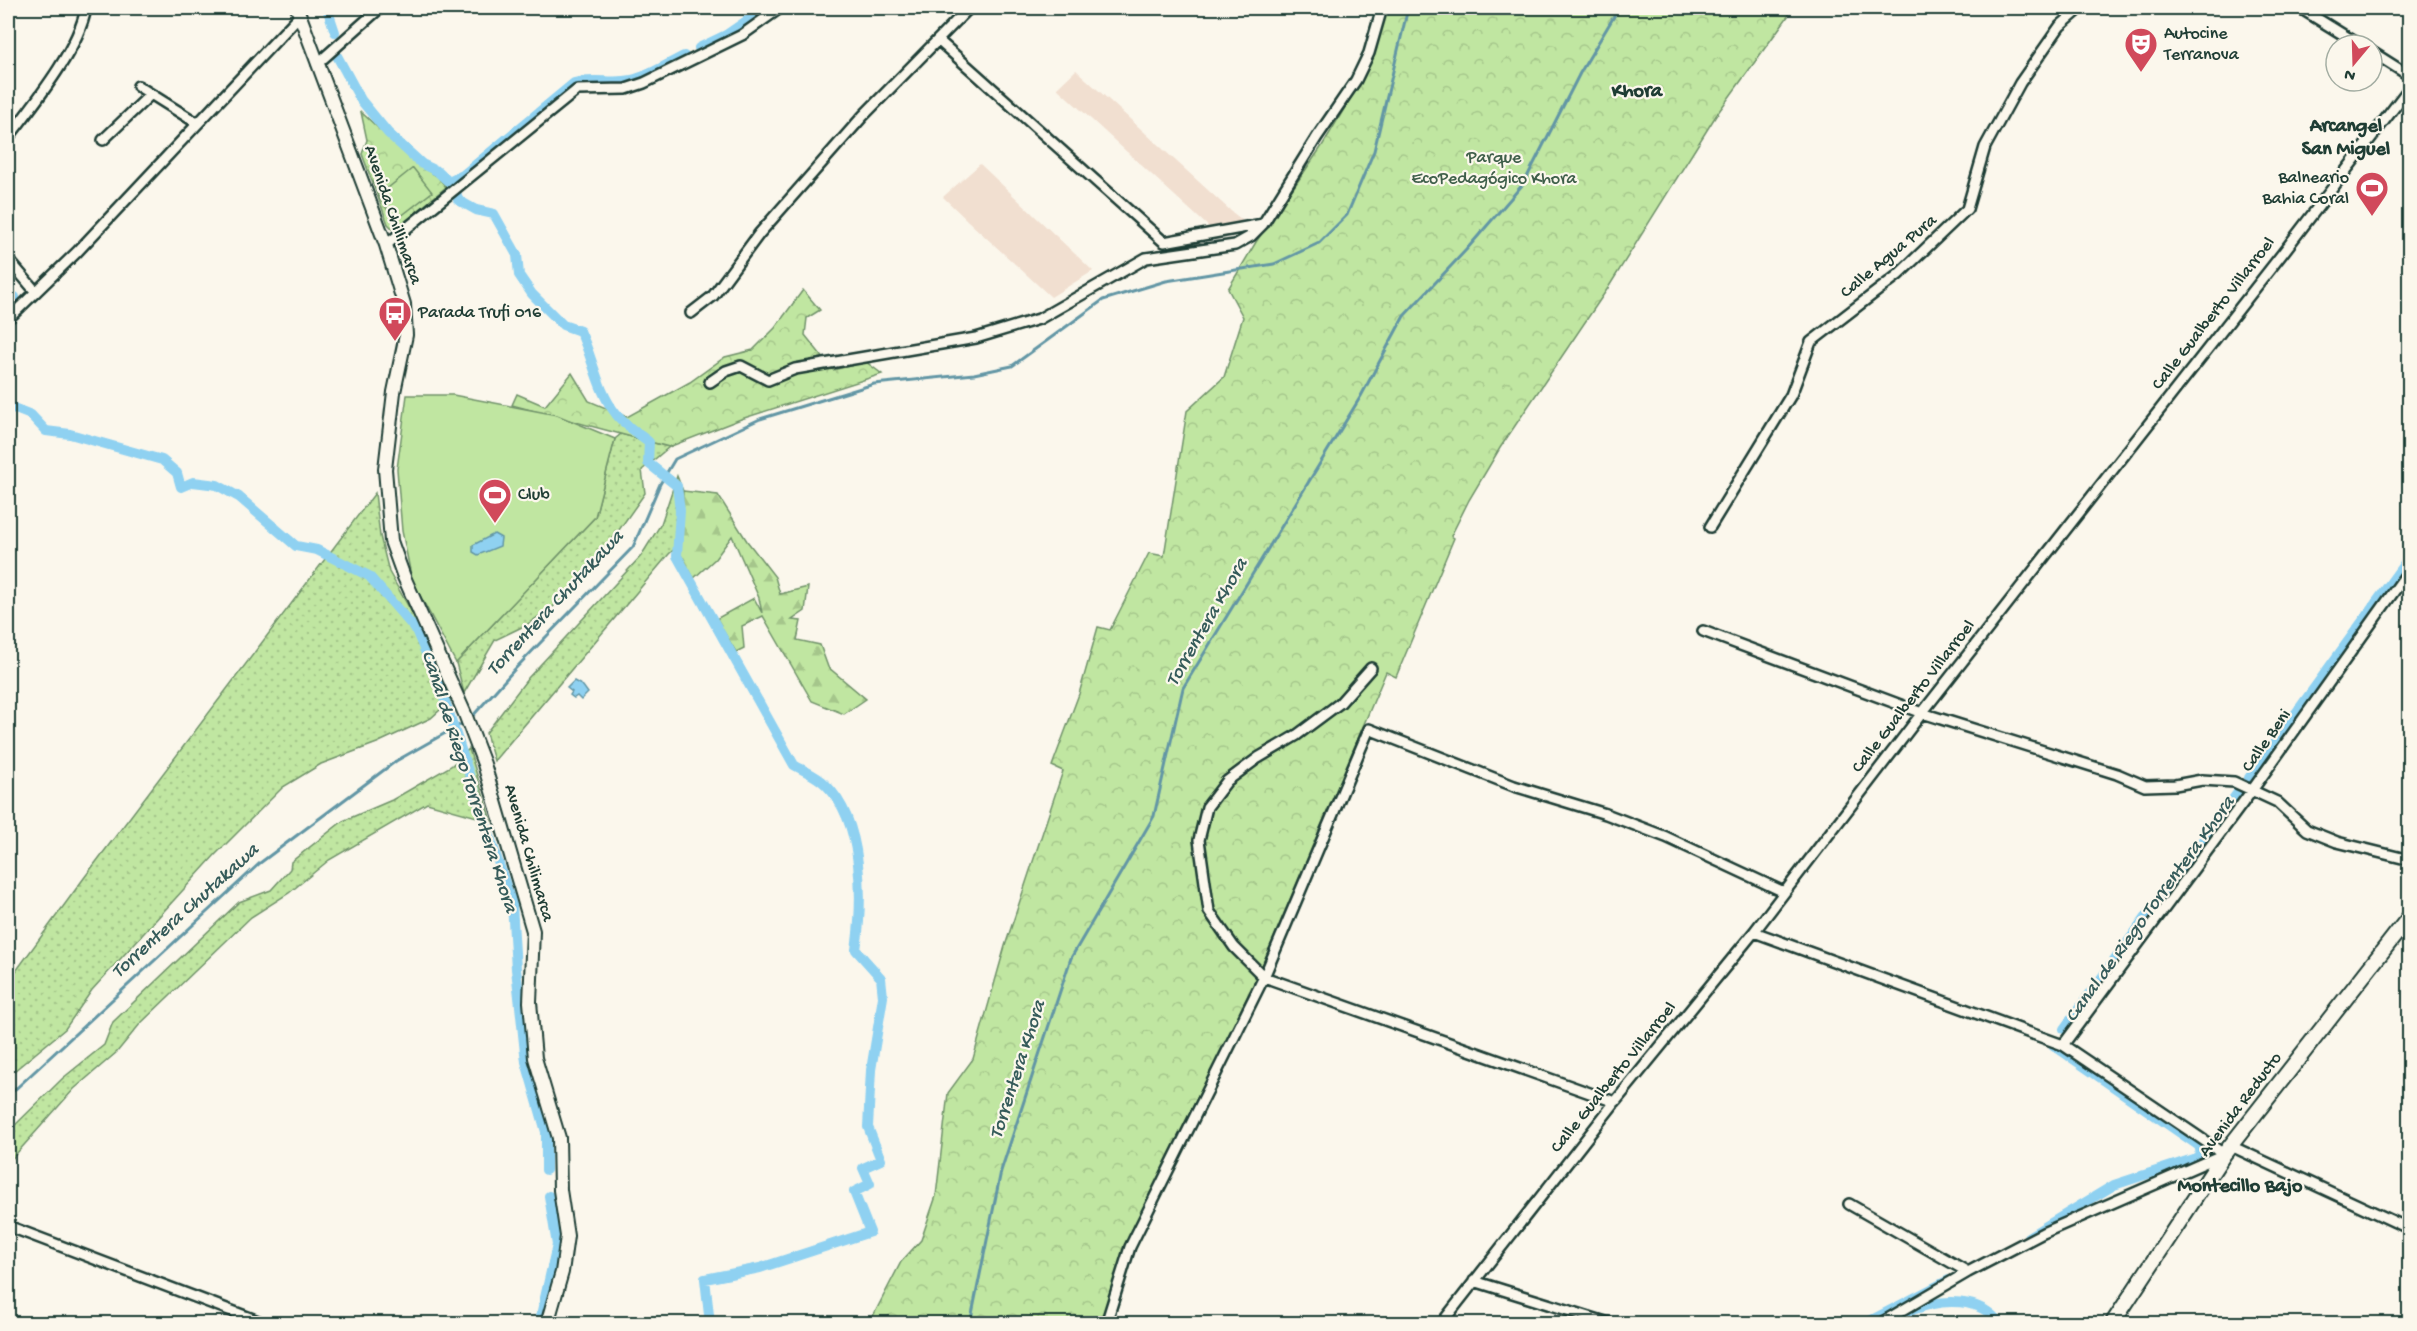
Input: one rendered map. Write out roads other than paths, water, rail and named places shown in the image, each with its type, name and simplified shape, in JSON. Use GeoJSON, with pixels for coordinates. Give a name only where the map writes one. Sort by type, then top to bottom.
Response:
{"type":"FeatureCollection","features":[{"type":"Feature","properties":{"kind":"main road","name":"Avenida Reducto"},"geometry":{"type":"LineString","coordinates":[[2112,1323],[2228,1150],[2409,916]]}},
{"type":"Feature","properties":{"kind":"street"},"geometry":{"type":"LineString","coordinates":[[8,138],[43,93],[81,27],[86,8]]}},
{"type":"Feature","properties":{"kind":"street"},"geometry":{"type":"LineString","coordinates":[[317,64],[380,8]]}},
{"type":"Feature","properties":{"kind":"street"},"geometry":{"type":"LineString","coordinates":[[386,245],[578,90],[626,89],[644,83],[742,35],[780,8]]}},
{"type":"Feature","properties":{"kind":"street"},"geometry":{"type":"LineString","coordinates":[[691,313],[713,296],[766,225],[863,116],[967,8]]}},
{"type":"Feature","properties":{"kind":"street"},"geometry":{"type":"LineString","coordinates":[[710,382],[726,371],[741,366],[768,380],[795,369],[976,338],[1039,319],[1146,258],[1235,245],[1251,236],[1263,224],[1317,137],[1356,80],[1369,53],[1382,8]]}},
{"type":"Feature","properties":{"kind":"street","name":"Calle Agua Pura"},"geometry":{"type":"LineString","coordinates":[[1710,527],[1791,395],[1811,342],[1898,275],[1967,209],[1985,147],[2020,83],[2060,27],[2081,8]]}},
{"type":"Feature","properties":{"kind":"street"},"geometry":{"type":"LineString","coordinates":[[2300,8],[2341,33]]}},
{"type":"Feature","properties":{"kind":"street"},"geometry":{"type":"LineString","coordinates":[[8,319],[76,252],[298,11]]}},
{"type":"Feature","properties":{"kind":"street","name":"Avenida Chillimarca"},"geometry":{"type":"LineString","coordinates":[[298,11],[386,245],[404,304],[406,335],[394,392],[385,469],[391,541],[404,577],[465,714]]}},
{"type":"Feature","properties":{"kind":"street"},"geometry":{"type":"LineString","coordinates":[[938,40],[1164,242],[1263,224]]}},
{"type":"Feature","properties":{"kind":"street"},"geometry":{"type":"LineString","coordinates":[[2384,60],[2409,76]]}},
{"type":"Feature","properties":{"kind":"street"},"geometry":{"type":"LineString","coordinates":[[138,86],[197,123]]}},
{"type":"Feature","properties":{"kind":"street","name":"Calle Gualberto Villarroel"},"geometry":{"type":"LineString","coordinates":[[1441,1323],[1615,1102],[1754,932],[2409,87]]}},
{"type":"Feature","properties":{"kind":"street"},"geometry":{"type":"LineString","coordinates":[[103,140],[151,94]]}},
{"type":"Feature","properties":{"kind":"street"},"geometry":{"type":"LineString","coordinates":[[8,259],[36,292]]}},
{"type":"Feature","properties":{"kind":"street","name":"Calle Beni"},"geometry":{"type":"LineString","coordinates":[[2063,1045],[2253,789],[2409,569]]}},
{"type":"Feature","properties":{"kind":"street"},"geometry":{"type":"LineString","coordinates":[[1703,631],[1922,713],[2117,774],[2145,786],[2175,785],[2202,780],[2234,782],[2277,802],[2307,830],[2337,842],[2409,860]]}},
{"type":"Feature","properties":{"kind":"street"},"geometry":{"type":"LineString","coordinates":[[1371,668],[1340,703],[1297,735],[1258,758],[1227,781],[1208,807],[1199,840],[1209,911],[1234,947],[1264,977],[1615,1102]]}},
{"type":"Feature","properties":{"kind":"street","name":"Avenida Chilimarca"},"geometry":{"type":"LineString","coordinates":[[465,714],[484,764],[533,931],[530,1002],[535,1058],[558,1138],[560,1190],[567,1236],[562,1272],[547,1323]]}},
{"type":"Feature","properties":{"kind":"street"},"geometry":{"type":"LineString","coordinates":[[1106,1323],[1130,1247],[1264,977],[1369,729],[1514,786],[1606,814],[1666,837],[1784,892]]}},
{"type":"Feature","properties":{"kind":"street"},"geometry":{"type":"LineString","coordinates":[[1754,932],[2063,1045],[2228,1150],[2409,1229]]}},
{"type":"Feature","properties":{"kind":"street"},"geometry":{"type":"LineString","coordinates":[[1879,1323],[1968,1272],[2043,1233],[2228,1150]]}},
{"type":"Feature","properties":{"kind":"street"},"geometry":{"type":"LineString","coordinates":[[1849,1204],[1968,1272]]}},
{"type":"Feature","properties":{"kind":"street"},"geometry":{"type":"LineString","coordinates":[[8,1226],[266,1323]]}},
{"type":"Feature","properties":{"kind":"street"},"geometry":{"type":"LineString","coordinates":[[1474,1281],[1612,1323]]}},
{"type":"Feature","properties":{"kind":"water"},"geometry":{"type":"Polygon","coordinates":[[[494,534],[501,538],[500,546],[478,555],[473,552],[473,545],[494,534]]]}},
{"type":"Feature","properties":{"kind":"water"},"geometry":{"type":"Polygon","coordinates":[[[574,681],[583,686],[588,693],[581,700],[577,696],[574,698],[570,695],[572,692],[567,688],[574,681]]]}},
{"type":"Feature","properties":{"kind":"waterway","name":"Canal de Riego Torrentera Khora"},"geometry":{"type":"LineString","coordinates":[[327,8],[335,32]]}},
{"type":"Feature","properties":{"kind":"waterway","name":"Canal de Riego Torrentera Khora"},"geometry":{"type":"LineString","coordinates":[[699,48],[726,35],[765,8]]}},
{"type":"Feature","properties":{"kind":"waterway","name":"Torrentera Chutakawa"},"geometry":{"type":"LineString","coordinates":[[470,719],[633,547],[660,484],[675,459],[760,419],[874,384],[974,374],[1012,366],[1103,300],[1166,281],[1274,264],[1319,243],[1347,215],[1374,151],[1408,8]]}},
{"type":"Feature","properties":{"kind":"waterway","name":"Torrentera Khora"},"geometry":{"type":"LineString","coordinates":[[970,1324],[1001,1171],[1071,958],[1154,816],[1183,688],[1361,396],[1404,316],[1466,250],[1524,183],[1580,73],[1619,8]]}},
{"type":"Feature","properties":{"kind":"waterway","name":"Canal de Riego Torrentera Khora"},"geometry":{"type":"LineString","coordinates":[[336,54],[361,100],[388,133],[422,164],[437,171],[449,182],[463,175],[574,83],[632,80],[652,73],[684,56]]}},
{"type":"Feature","properties":{"kind":"waterway","name":"Canal de Riego Torrentera Khora"},"geometry":{"type":"LineString","coordinates":[[456,191],[458,200],[476,210],[494,214],[517,255],[519,275],[532,294],[563,325],[580,331],[604,395],[610,405],[623,422],[649,442],[648,463],[677,486],[680,511],[677,556],[794,765],[815,776],[826,785],[848,819],[854,840],[860,886],[856,950],[881,978],[883,997],[871,1070],[868,1127],[881,1160],[863,1168],[870,1184],[854,1192],[870,1232],[760,1268],[705,1279],[710,1324]]}},
{"type":"Feature","properties":{"kind":"waterway","name":"Canal de Riego Torrentera Khora"},"geometry":{"type":"LineString","coordinates":[[8,305],[15,297]]}},
{"type":"Feature","properties":{"kind":"waterway","name":"Canal de Riego Torrentera Khora"},"geometry":{"type":"LineString","coordinates":[[8,406],[31,415],[46,431],[70,434],[162,460],[177,473],[181,487],[193,482],[217,485],[239,497],[296,546],[317,550],[369,576],[416,630],[441,689],[512,904],[526,1062],[546,1132],[546,1170]]}},
{"type":"Feature","properties":{"kind":"waterway","name":"Canal de Riego Torrentera Khora"},"geometry":{"type":"LineString","coordinates":[[2249,778],[2410,556]]}},
{"type":"Feature","properties":{"kind":"waterway","name":"Torrentera Chutakawa"},"geometry":{"type":"LineString","coordinates":[[8,1096],[260,863],[396,761],[465,722]]}},
{"type":"Feature","properties":{"kind":"waterway","name":"Canal de Riego Torrentera Khora"},"geometry":{"type":"LineString","coordinates":[[2064,1029],[2239,791]]}},
{"type":"Feature","properties":{"kind":"waterway","name":"Canal de Riego Torrentera Khora"},"geometry":{"type":"LineString","coordinates":[[2028,1237],[2114,1185],[2196,1158],[2201,1153],[2199,1146],[2053,1045],[2054,1043]]}},
{"type":"Feature","properties":{"kind":"waterway","name":"Canal de Riego Torrentera Khora"},"geometry":{"type":"LineString","coordinates":[[539,1324],[557,1245],[549,1196]]}},
{"type":"Feature","properties":{"kind":"waterway","name":"Canal de Riego Torrentera Khora"},"geometry":{"type":"LineString","coordinates":[[1864,1324],[1949,1280]]}},
{"type":"Feature","properties":{"kind":"waterway","name":"Canal de Riego Torrentera Khora"},"geometry":{"type":"LineString","coordinates":[[1888,1324],[1913,1310],[1948,1302],[1960,1302],[1982,1309],[2000,1324]]}},
{"type":"Feature","properties":{"kind":"place","name":"Autocine Terranova"},"geometry":{"type":"Point","coordinates":[2141,73]}},
{"type":"Feature","properties":{"kind":"place","name":"Balneario Bahia Coral"},"geometry":{"type":"Point","coordinates":[2372,217]}},
{"type":"Feature","properties":{"kind":"place","name":"Parada Trufi 016"},"geometry":{"type":"Point","coordinates":[395,342]}},
{"type":"Feature","properties":{"kind":"place","name":"Club"},"geometry":{"type":"Point","coordinates":[495,524]}},
{"type":"Feature","properties":{"kind":"district","name":"Khora"},"geometry":{"type":"Point","coordinates":[1637,92]}},
{"type":"Feature","properties":{"kind":"district","name":"Arcangel San Miguel"},"geometry":{"type":"Point","coordinates":[2346,138]}},
{"type":"Feature","properties":{"kind":"district","name":"Montecillo Bajo"},"geometry":{"type":"Point","coordinates":[2240,1187]}},
{"type":"Feature","properties":{"kind":"park label","name":"Parque EcoPedagógico Khora"},"geometry":{"type":"Point","coordinates":[1494,168]}}]}
